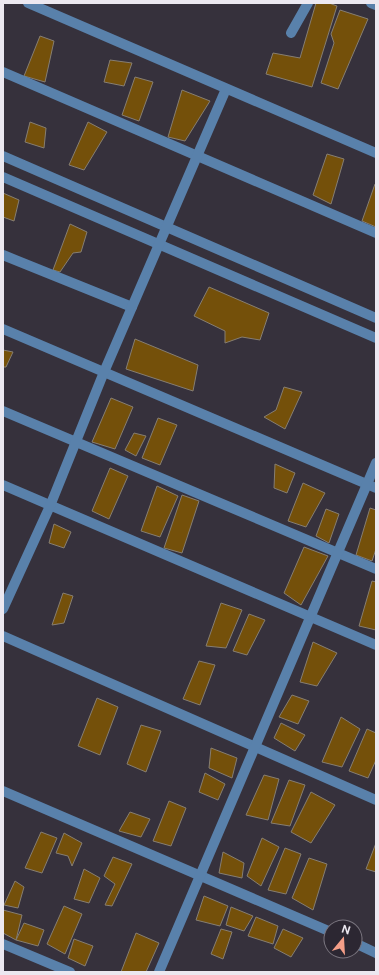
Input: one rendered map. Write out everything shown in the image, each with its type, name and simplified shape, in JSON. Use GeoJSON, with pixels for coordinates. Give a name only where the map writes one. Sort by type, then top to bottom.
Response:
{"type":"FeatureCollection","features":[{"type":"Feature","properties":{"kind":"street"},"geometry":{"type":"LineString","coordinates":[[28,3],[376,153]]}},
{"type":"Feature","properties":{"kind":"street"},"geometry":{"type":"LineString","coordinates":[[291,34],[308,3]]}},
{"type":"Feature","properties":{"kind":"street"},"geometry":{"type":"LineString","coordinates":[[371,3],[376,5]]}},
{"type":"Feature","properties":{"kind":"street"},"geometry":{"type":"LineString","coordinates":[[3,72],[376,233]]}},
{"type":"Feature","properties":{"kind":"street"},"geometry":{"type":"LineString","coordinates":[[3,609],[50,506],[104,372],[226,89]]}},
{"type":"Feature","properties":{"kind":"street"},"geometry":{"type":"LineString","coordinates":[[3,156],[376,318]]}},
{"type":"Feature","properties":{"kind":"street"},"geometry":{"type":"LineString","coordinates":[[3,177],[376,338]]}},
{"type":"Feature","properties":{"kind":"street"},"geometry":{"type":"LineString","coordinates":[[3,255],[132,307]]}},
{"type":"Feature","properties":{"kind":"street"},"geometry":{"type":"LineString","coordinates":[[3,329],[371,486]]}},
{"type":"Feature","properties":{"kind":"street"},"geometry":{"type":"LineString","coordinates":[[3,411],[376,569]]}},
{"type":"Feature","properties":{"kind":"street"},"geometry":{"type":"LineString","coordinates":[[159,972],[337,552],[371,486],[376,463]]}},
{"type":"Feature","properties":{"kind":"street"},"geometry":{"type":"LineString","coordinates":[[3,486],[376,645]]}},
{"type":"Feature","properties":{"kind":"street"},"geometry":{"type":"LineString","coordinates":[[3,636],[376,800]]}},
{"type":"Feature","properties":{"kind":"street"},"geometry":{"type":"LineString","coordinates":[[3,791],[323,929]]}},
{"type":"Feature","properties":{"kind":"street"},"geometry":{"type":"LineString","coordinates":[[3,944],[70,972]]}},
{"type":"Feature","properties":{"kind":"street"},"geometry":{"type":"LineString","coordinates":[[363,947],[376,953]]}},
{"type":"Feature","properties":{"kind":"building"},"geometry":{"type":"Polygon","coordinates":[[[316,3],[329,3],[337,6],[312,87],[266,74],[273,53],[300,58],[316,3]]]}},
{"type":"Feature","properties":{"kind":"building"},"geometry":{"type":"Polygon","coordinates":[[[340,10],[368,19],[338,89],[321,83],[334,43],[331,34],[340,10]]]}},
{"type":"Feature","properties":{"kind":"building"},"geometry":{"type":"Polygon","coordinates":[[[40,36],[54,41],[45,82],[24,76],[40,36]]]}},
{"type":"Feature","properties":{"kind":"building"},"geometry":{"type":"Polygon","coordinates":[[[110,60],[132,63],[124,86],[104,82],[110,60]]]}},
{"type":"Feature","properties":{"kind":"building"},"geometry":{"type":"Polygon","coordinates":[[[135,77],[153,82],[139,121],[122,115],[135,77]]]}},
{"type":"Feature","properties":{"kind":"building"},"geometry":{"type":"Polygon","coordinates":[[[182,90],[210,101],[185,141],[168,137],[182,90]]]}},
{"type":"Feature","properties":{"kind":"building"},"geometry":{"type":"Polygon","coordinates":[[[30,122],[46,128],[44,148],[25,142],[30,122]]]}},
{"type":"Feature","properties":{"kind":"building"},"geometry":{"type":"Polygon","coordinates":[[[88,122],[107,132],[84,170],[69,165],[88,122]]]}},
{"type":"Feature","properties":{"kind":"building"},"geometry":{"type":"Polygon","coordinates":[[[327,154],[344,159],[331,204],[313,195],[327,154]]]}},
{"type":"Feature","properties":{"kind":"building"},"geometry":{"type":"Polygon","coordinates":[[[375,184],[376,185],[376,227],[362,221],[375,184]]]}},
{"type":"Feature","properties":{"kind":"building"},"geometry":{"type":"Polygon","coordinates":[[[3,193],[19,200],[14,221],[3,217],[3,193]]]}},
{"type":"Feature","properties":{"kind":"building"},"geometry":{"type":"Polygon","coordinates":[[[70,224],[87,232],[81,252],[73,253],[60,272],[53,270],[70,224]]]}},
{"type":"Feature","properties":{"kind":"building"},"geometry":{"type":"Polygon","coordinates":[[[209,287],[269,313],[260,340],[242,337],[225,343],[225,331],[194,316],[209,287]]]}},
{"type":"Feature","properties":{"kind":"building"},"geometry":{"type":"Polygon","coordinates":[[[135,339],[198,365],[193,391],[126,369],[135,339]]]}},
{"type":"Feature","properties":{"kind":"building"},"geometry":{"type":"Polygon","coordinates":[[[3,350],[13,352],[6,367],[3,367],[3,350]]]}},
{"type":"Feature","properties":{"kind":"building"},"geometry":{"type":"Polygon","coordinates":[[[284,387],[302,392],[285,429],[264,417],[276,410],[284,387]]]}},
{"type":"Feature","properties":{"kind":"building"},"geometry":{"type":"Polygon","coordinates":[[[111,398],[133,407],[115,449],[92,442],[111,398]]]}},
{"type":"Feature","properties":{"kind":"building"},"geometry":{"type":"Polygon","coordinates":[[[158,418],[177,425],[160,465],[142,458],[158,418]]]}},
{"type":"Feature","properties":{"kind":"building"},"geometry":{"type":"Polygon","coordinates":[[[134,433],[146,436],[136,456],[125,450],[134,433]]]}},
{"type":"Feature","properties":{"kind":"building"},"geometry":{"type":"Polygon","coordinates":[[[275,464],[295,473],[287,493],[274,488],[275,464]]]}},
{"type":"Feature","properties":{"kind":"building"},"geometry":{"type":"Polygon","coordinates":[[[110,468],[128,476],[109,519],[92,511],[110,468]]]}},
{"type":"Feature","properties":{"kind":"building"},"geometry":{"type":"Polygon","coordinates":[[[303,483],[325,493],[306,527],[288,521],[303,483]]]}},
{"type":"Feature","properties":{"kind":"building"},"geometry":{"type":"Polygon","coordinates":[[[157,486],[178,496],[160,537],[141,531],[157,486]]]}},
{"type":"Feature","properties":{"kind":"building"},"geometry":{"type":"Polygon","coordinates":[[[182,495],[199,501],[182,553],[164,548],[182,495]]]}},
{"type":"Feature","properties":{"kind":"building"},"geometry":{"type":"Polygon","coordinates":[[[370,508],[376,510],[376,549],[372,561],[356,555],[370,508]]]}},
{"type":"Feature","properties":{"kind":"building"},"geometry":{"type":"Polygon","coordinates":[[[326,509],[339,514],[329,543],[316,536],[326,509]]]}},
{"type":"Feature","properties":{"kind":"building"},"geometry":{"type":"Polygon","coordinates":[[[54,524],[71,532],[64,548],[49,543],[54,524]]]}},
{"type":"Feature","properties":{"kind":"building"},"geometry":{"type":"Polygon","coordinates":[[[304,547],[328,556],[301,605],[284,593],[304,547]]]}},
{"type":"Feature","properties":{"kind":"building"},"geometry":{"type":"Polygon","coordinates":[[[372,581],[376,582],[376,630],[359,626],[372,581]]]}},
{"type":"Feature","properties":{"kind":"building"},"geometry":{"type":"Polygon","coordinates":[[[63,593],[73,596],[64,623],[52,625],[63,593]]]}},
{"type":"Feature","properties":{"kind":"building"},"geometry":{"type":"Polygon","coordinates":[[[221,603],[242,610],[226,648],[206,646],[221,603]]]}},
{"type":"Feature","properties":{"kind":"building"},"geometry":{"type":"Polygon","coordinates":[[[249,614],[265,620],[247,655],[233,651],[249,614]]]}},
{"type":"Feature","properties":{"kind":"building"},"geometry":{"type":"Polygon","coordinates":[[[313,642],[337,653],[317,686],[300,682],[313,642]]]}},
{"type":"Feature","properties":{"kind":"building"},"geometry":{"type":"Polygon","coordinates":[[[199,661],[215,665],[200,705],[183,699],[199,661]]]}},
{"type":"Feature","properties":{"kind":"building"},"geometry":{"type":"Polygon","coordinates":[[[292,695],[309,701],[298,724],[279,717],[292,695]]]}},
{"type":"Feature","properties":{"kind":"building"},"geometry":{"type":"Polygon","coordinates":[[[97,698],[118,707],[100,755],[78,746],[97,698]]]}},
{"type":"Feature","properties":{"kind":"building"},"geometry":{"type":"Polygon","coordinates":[[[341,717],[360,729],[342,767],[322,762],[341,717]]]}},
{"type":"Feature","properties":{"kind":"building"},"geometry":{"type":"Polygon","coordinates":[[[281,723],[305,735],[295,751],[274,738],[281,723]]]}},
{"type":"Feature","properties":{"kind":"building"},"geometry":{"type":"Polygon","coordinates":[[[141,725],[161,731],[146,772],[127,764],[141,725]]]}},
{"type":"Feature","properties":{"kind":"building"},"geometry":{"type":"Polygon","coordinates":[[[367,729],[376,733],[376,760],[368,778],[349,771],[367,729]]]}},
{"type":"Feature","properties":{"kind":"building"},"geometry":{"type":"Polygon","coordinates":[[[211,748],[237,758],[232,778],[209,768],[211,748]]]}},
{"type":"Feature","properties":{"kind":"building"},"geometry":{"type":"Polygon","coordinates":[[[205,773],[225,784],[218,800],[199,792],[205,773]]]}},
{"type":"Feature","properties":{"kind":"building"},"geometry":{"type":"Polygon","coordinates":[[[264,775],[279,779],[268,820],[246,815],[264,775]]]}},
{"type":"Feature","properties":{"kind":"building"},"geometry":{"type":"Polygon","coordinates":[[[289,780],[305,785],[290,826],[271,823],[289,780]]]}},
{"type":"Feature","properties":{"kind":"building"},"geometry":{"type":"Polygon","coordinates":[[[311,792],[335,805],[311,843],[291,832],[311,792]]]}},
{"type":"Feature","properties":{"kind":"building"},"geometry":{"type":"Polygon","coordinates":[[[169,801],[186,808],[171,846],[153,841],[169,801]]]}},
{"type":"Feature","properties":{"kind":"building"},"geometry":{"type":"Polygon","coordinates":[[[130,812],[150,819],[141,837],[119,831],[130,812]]]}},
{"type":"Feature","properties":{"kind":"building"},"geometry":{"type":"Polygon","coordinates":[[[41,832],[57,838],[42,873],[25,868],[41,832]]]}},
{"type":"Feature","properties":{"kind":"building"},"geometry":{"type":"Polygon","coordinates":[[[64,833],[82,843],[72,866],[68,856],[56,853],[64,833]]]}},
{"type":"Feature","properties":{"kind":"building"},"geometry":{"type":"Polygon","coordinates":[[[262,838],[279,847],[261,886],[247,876],[262,838]]]}},
{"type":"Feature","properties":{"kind":"building"},"geometry":{"type":"Polygon","coordinates":[[[376,843],[376,872],[366,869],[376,843]]]}},
{"type":"Feature","properties":{"kind":"building"},"geometry":{"type":"Polygon","coordinates":[[[285,848],[301,854],[286,894],[268,890],[285,848]]]}},
{"type":"Feature","properties":{"kind":"building"},"geometry":{"type":"Polygon","coordinates":[[[223,852],[244,863],[242,878],[219,873],[223,852]]]}},
{"type":"Feature","properties":{"kind":"building"},"geometry":{"type":"Polygon","coordinates":[[[113,857],[132,864],[112,906],[105,905],[115,884],[104,876],[113,857]]]}},
{"type":"Feature","properties":{"kind":"building"},"geometry":{"type":"Polygon","coordinates":[[[309,858],[327,864],[313,910],[292,898],[309,858]]]}},
{"type":"Feature","properties":{"kind":"building"},"geometry":{"type":"Polygon","coordinates":[[[84,869],[100,878],[89,903],[74,899],[84,869]]]}},
{"type":"Feature","properties":{"kind":"building"},"geometry":{"type":"Polygon","coordinates":[[[15,881],[24,887],[18,908],[4,905],[15,881]]]}},
{"type":"Feature","properties":{"kind":"building"},"geometry":{"type":"Polygon","coordinates":[[[204,896],[228,906],[220,926],[196,920],[204,896]]]}},
{"type":"Feature","properties":{"kind":"building"},"geometry":{"type":"Polygon","coordinates":[[[64,906],[82,914],[65,954],[47,944],[64,906]]]}},
{"type":"Feature","properties":{"kind":"building"},"geometry":{"type":"Polygon","coordinates":[[[231,907],[253,916],[244,931],[226,925],[231,907]]]}},
{"type":"Feature","properties":{"kind":"building"},"geometry":{"type":"Polygon","coordinates":[[[3,910],[22,915],[16,940],[3,933],[3,910]]]}},
{"type":"Feature","properties":{"kind":"building"},"geometry":{"type":"Polygon","coordinates":[[[256,917],[278,926],[273,944],[248,936],[256,917]]]}},
{"type":"Feature","properties":{"kind":"building"},"geometry":{"type":"Polygon","coordinates":[[[24,923],[44,930],[38,946],[16,940],[24,923]]]}},
{"type":"Feature","properties":{"kind":"building"},"geometry":{"type":"Polygon","coordinates":[[[221,929],[232,932],[223,959],[211,954],[221,929]]]}},
{"type":"Feature","properties":{"kind":"building"},"geometry":{"type":"Polygon","coordinates":[[[283,929],[303,938],[291,957],[274,948],[283,929]]]}},
{"type":"Feature","properties":{"kind":"building"},"geometry":{"type":"Polygon","coordinates":[[[136,933],[159,943],[146,972],[121,972],[136,933]]]}},
{"type":"Feature","properties":{"kind":"building"},"geometry":{"type":"Polygon","coordinates":[[[74,939],[93,946],[85,966],[68,958],[74,939]]]}}]}
